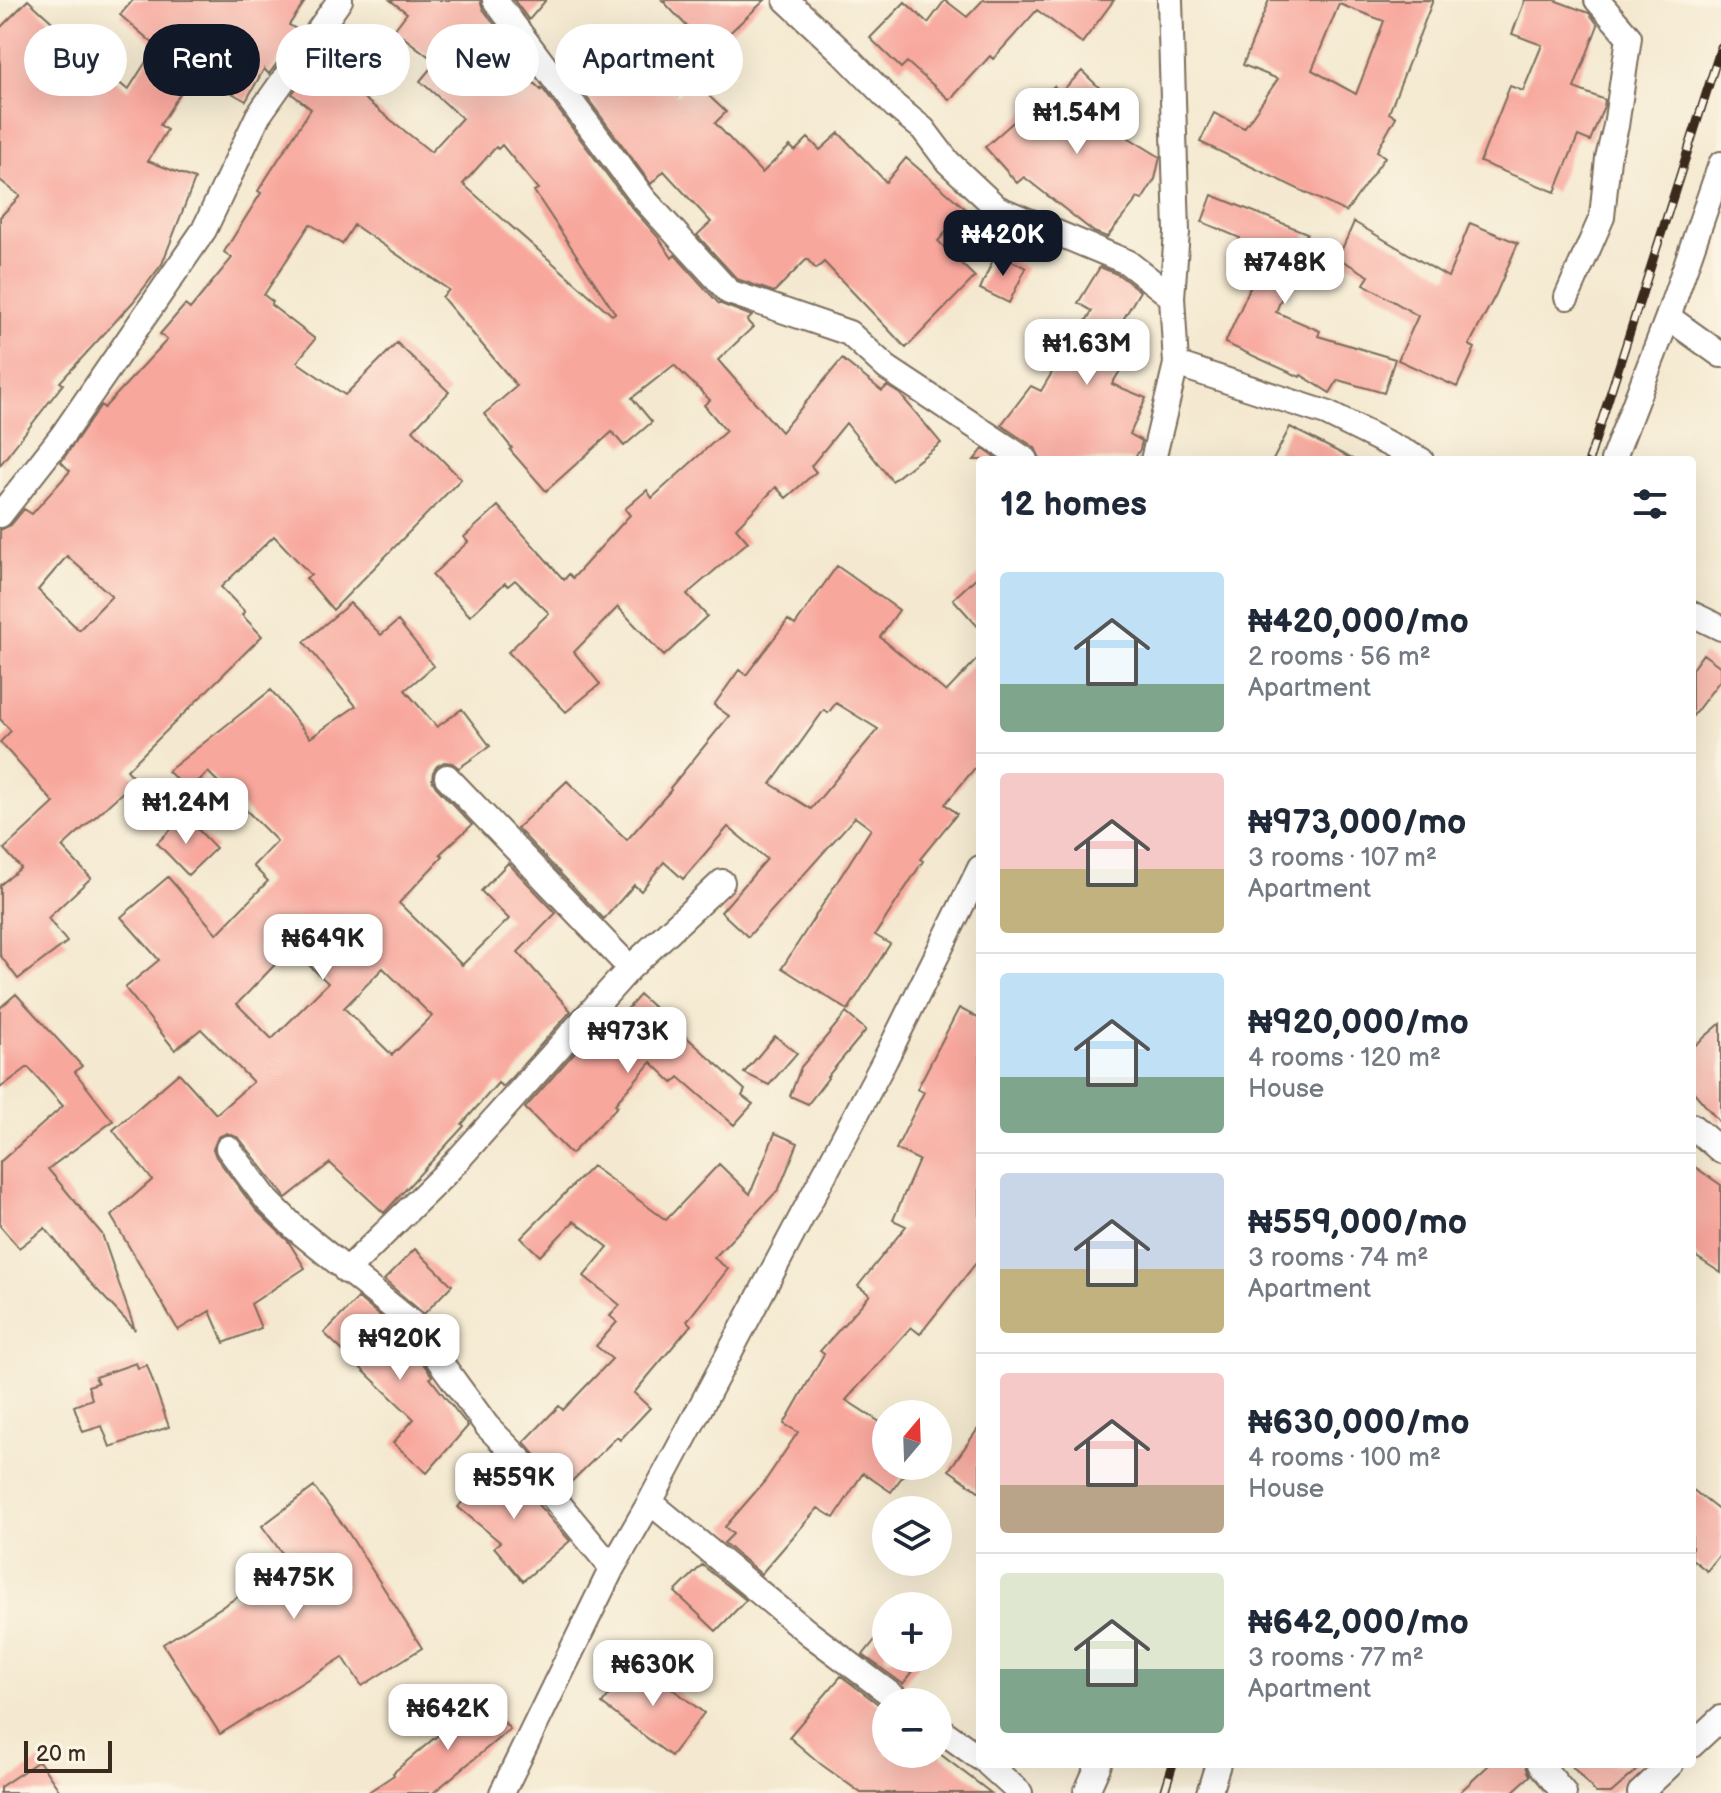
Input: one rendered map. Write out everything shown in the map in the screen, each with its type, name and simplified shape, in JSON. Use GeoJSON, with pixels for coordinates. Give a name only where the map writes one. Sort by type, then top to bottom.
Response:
{"type":"FeatureCollection","features":[{"type":"Feature","properties":{"kind":"street"},"geometry":{"type":"LineString","coordinates":[[0,515],[62,436],[204,230],[258,116],[340,0]]}},
{"type":"Feature","properties":{"kind":"street"},"geometry":{"type":"LineString","coordinates":[[495,0],[644,199],[729,292],[849,333],[887,368],[1020,456]]}},
{"type":"Feature","properties":{"kind":"street"},"geometry":{"type":"LineString","coordinates":[[786,0],[895,106],[923,129],[948,162],[997,208],[1127,262],[1172,297]]}},
{"type":"Feature","properties":{"kind":"street"},"geometry":{"type":"LineString","coordinates":[[1154,456],[1176,364],[1172,297],[1177,232],[1170,0]]}},
{"type":"Feature","properties":{"kind":"street"},"geometry":{"type":"LineString","coordinates":[[1567,297],[1602,217],[1608,158],[1616,126],[1629,37],[1597,0]]}},
{"type":"Feature","properties":{"kind":"street"},"geometry":{"type":"LineString","coordinates":[[1615,456],[1668,317],[1721,164]]}},
{"type":"Feature","properties":{"kind":"street"},"geometry":{"type":"LineString","coordinates":[[1668,317],[1721,355]]}},
{"type":"Feature","properties":{"kind":"street"},"geometry":{"type":"LineString","coordinates":[[1176,364],[1326,413],[1413,456]]}},
{"type":"Feature","properties":{"kind":"street"},"geometry":{"type":"LineString","coordinates":[[1696,616],[1721,628]]}},
{"type":"Feature","properties":{"kind":"street"},"geometry":{"type":"LineString","coordinates":[[447,777],[630,968]]}},
{"type":"Feature","properties":{"kind":"street"},"geometry":{"type":"LineString","coordinates":[[502,1793],[612,1568],[885,1060],[976,876]]}},
{"type":"Feature","properties":{"kind":"street"},"geometry":{"type":"LineString","coordinates":[[346,1271],[446,1173],[630,968],[722,882]]}},
{"type":"Feature","properties":{"kind":"street"},"geometry":{"type":"LineString","coordinates":[[1696,1129],[1721,1151]]}},
{"type":"Feature","properties":{"kind":"street"},"geometry":{"type":"LineString","coordinates":[[228,1148],[267,1200],[295,1228],[411,1322],[487,1426],[534,1474],[612,1568]]}},
{"type":"Feature","properties":{"kind":"street"},"geometry":{"type":"LineString","coordinates":[[650,1502],[810,1634],[882,1688]]}},
{"type":"Feature","properties":{"kind":"street"},"geometry":{"type":"LineString","coordinates":[[1696,1741],[1721,1718]]}},
{"type":"Feature","properties":{"kind":"street"},"geometry":{"type":"LineString","coordinates":[[952,1738],[976,1755]]}},
{"type":"Feature","properties":{"kind":"street"},"geometry":{"type":"LineString","coordinates":[[992,1768],[1020,1793]]}},
{"type":"Feature","properties":{"kind":"street"},"geometry":{"type":"LineString","coordinates":[[1086,1793],[1097,1768]]}},
{"type":"Feature","properties":{"kind":"street"},"geometry":{"type":"LineString","coordinates":[[1209,1793],[1217,1768]]}},
{"type":"Feature","properties":{"kind":"street"},"geometry":{"type":"LineString","coordinates":[[1543,1768],[1564,1793]]}},
{"type":"Feature","properties":{"kind":"street"},"geometry":{"type":"LineString","coordinates":[[1640,1793],[1667,1768]]}},
{"type":"Feature","properties":{"kind":"building"},"geometry":{"type":"Polygon","coordinates":[[[28,0],[54,24],[24,24],[24,96],[127,96],[127,89],[143,66],[143,96],[179,96],[160,125],[167,130],[148,161],[195,179],[162,264],[133,302],[60,382],[63,384],[0,465],[0,217],[20,196],[0,180],[0,28],[28,0]]]}},
{"type":"Feature","properties":{"kind":"building"},"geometry":{"type":"Polygon","coordinates":[[[133,0],[306,0],[290,24],[276,24],[276,64],[269,74],[264,69],[260,76],[260,24],[143,24],[143,35],[120,15],[133,0]]]}},
{"type":"Feature","properties":{"kind":"building"},"geometry":{"type":"Polygon","coordinates":[[[390,0],[480,0],[494,24],[426,24],[426,54],[410,42],[410,24],[399,24],[407,13],[390,0]]]}},
{"type":"Feature","properties":{"kind":"building"},"geometry":{"type":"Polygon","coordinates":[[[514,0],[546,0],[529,20],[514,0]]]}},
{"type":"Feature","properties":{"kind":"building"},"geometry":{"type":"Polygon","coordinates":[[[662,0],[765,0],[739,24],[685,24],[662,0]]]}},
{"type":"Feature","properties":{"kind":"building"},"geometry":{"type":"Polygon","coordinates":[[[945,0],[967,17],[983,0],[1114,0],[1082,43],[1037,10],[993,59],[990,56],[950,100],[907,62],[901,68],[870,38],[905,2],[928,23],[945,0]]]}},
{"type":"Feature","properties":{"kind":"building"},"geometry":{"type":"Polygon","coordinates":[[[1269,0],[1433,0],[1389,113],[1396,117],[1377,151],[1385,157],[1346,212],[1200,142],[1214,113],[1244,128],[1278,79],[1243,65],[1269,0]],[[1339,4],[1312,70],[1356,94],[1384,21],[1339,4]]]}},
{"type":"Feature","properties":{"kind":"building"},"geometry":{"type":"Polygon","coordinates":[[[1525,0],[1554,0],[1589,13],[1598,25],[1574,88],[1605,100],[1604,106],[1590,141],[1578,136],[1555,192],[1480,162],[1510,86],[1523,91],[1542,45],[1512,34],[1525,0]]]}},
{"type":"Feature","properties":{"kind":"building"},"geometry":{"type":"Polygon","coordinates":[[[1082,71],[1112,100],[1095,117],[1160,157],[1155,179],[1142,200],[1138,198],[1107,237],[1094,232],[1024,177],[1017,183],[985,147],[1054,86],[1061,92],[1082,71]]]}},
{"type":"Feature","properties":{"kind":"building"},"geometry":{"type":"Polygon","coordinates":[[[539,88],[542,88],[672,258],[675,255],[718,303],[752,316],[747,321],[753,327],[718,360],[781,432],[842,359],[882,391],[887,386],[900,394],[941,443],[892,481],[846,423],[811,466],[816,472],[786,498],[776,487],[736,528],[748,542],[687,594],[707,616],[664,656],[618,607],[574,652],[600,684],[566,712],[508,652],[549,613],[515,580],[508,586],[505,583],[470,616],[432,575],[468,542],[464,537],[498,506],[564,580],[569,574],[573,578],[630,515],[625,509],[647,490],[652,498],[726,431],[704,405],[710,400],[674,365],[632,398],[652,422],[624,446],[612,432],[546,491],[484,414],[517,386],[442,297],[449,290],[354,225],[342,244],[310,224],[264,295],[273,302],[271,305],[315,339],[297,362],[345,395],[397,343],[449,392],[413,430],[461,479],[333,610],[306,578],[311,575],[274,536],[221,587],[262,636],[127,770],[136,780],[62,847],[91,878],[48,918],[67,942],[18,979],[0,955],[0,885],[21,868],[4,849],[54,803],[0,742],[11,731],[0,719],[0,530],[11,525],[24,509],[32,514],[70,471],[61,462],[101,405],[104,408],[167,340],[160,334],[185,305],[190,309],[232,258],[224,252],[261,193],[258,191],[311,109],[295,96],[361,96],[431,152],[462,118],[437,96],[539,96],[539,88]],[[502,145],[498,149],[496,147],[463,184],[612,315],[615,313],[534,191],[538,189],[502,145]],[[67,556],[38,590],[79,630],[112,596],[67,556]]]}},
{"type":"Feature","properties":{"kind":"building"},"geometry":{"type":"Polygon","coordinates":[[[586,96],[709,96],[726,112],[715,123],[762,173],[790,146],[795,151],[808,138],[820,150],[839,133],[886,182],[906,158],[966,209],[938,241],[975,277],[906,348],[824,262],[816,269],[807,259],[774,292],[737,279],[697,235],[711,222],[664,171],[651,184],[586,96]]]}},
{"type":"Feature","properties":{"kind":"building"},"geometry":{"type":"Polygon","coordinates":[[[1212,195],[1307,233],[1276,312],[1320,331],[1318,336],[1395,359],[1384,393],[1338,380],[1330,393],[1301,375],[1225,343],[1254,279],[1228,268],[1240,238],[1202,222],[1212,195]]]}},
{"type":"Feature","properties":{"kind":"building"},"geometry":{"type":"Polygon","coordinates":[[[1354,222],[1448,277],[1470,223],[1518,243],[1469,345],[1475,348],[1457,387],[1398,360],[1418,316],[1364,284],[1369,276],[1338,258],[1354,222]]]}},
{"type":"Feature","properties":{"kind":"building"},"geometry":{"type":"Polygon","coordinates":[[[996,253],[1026,268],[1009,303],[980,289],[996,253]]]}},
{"type":"Feature","properties":{"kind":"building"},"geometry":{"type":"Polygon","coordinates":[[[1100,267],[1119,275],[1140,291],[1117,330],[1137,342],[1112,384],[1146,398],[1130,434],[1142,441],[1136,456],[1039,456],[1035,448],[1001,425],[1031,386],[1041,391],[1063,354],[1066,355],[1092,311],[1078,303],[1100,267]]]}},
{"type":"Feature","properties":{"kind":"building"},"geometry":{"type":"Polygon","coordinates":[[[1290,427],[1346,456],[1275,456],[1290,427]]]}},
{"type":"Feature","properties":{"kind":"building"},"geometry":{"type":"Polygon","coordinates":[[[983,449],[993,456],[977,456],[983,449]]]}},
{"type":"Feature","properties":{"kind":"building"},"geometry":{"type":"Polygon","coordinates":[[[837,566],[899,610],[880,637],[946,692],[976,660],[976,767],[945,804],[957,814],[920,859],[923,861],[875,935],[890,944],[848,1010],[782,968],[871,829],[855,817],[748,937],[721,912],[767,859],[728,827],[683,879],[664,862],[641,891],[634,885],[604,919],[517,828],[567,781],[627,840],[729,716],[714,705],[739,670],[746,675],[788,620],[795,625],[837,566]],[[836,703],[828,713],[824,710],[771,784],[811,809],[878,729],[836,703]]]}},
{"type":"Feature","properties":{"kind":"building"},"geometry":{"type":"Polygon","coordinates":[[[976,578],[976,625],[953,599],[976,578]]]}},
{"type":"Feature","properties":{"kind":"building"},"geometry":{"type":"Polygon","coordinates":[[[350,603],[381,635],[398,621],[434,666],[405,690],[437,727],[462,709],[490,746],[459,768],[444,762],[433,772],[432,780],[436,787],[472,825],[440,854],[443,856],[399,903],[462,965],[509,919],[481,891],[508,863],[556,913],[518,952],[571,1011],[503,1087],[498,1083],[462,1124],[464,1126],[384,1213],[330,1163],[286,1198],[239,1138],[227,1133],[218,1137],[213,1149],[216,1157],[256,1210],[288,1241],[305,1268],[251,1304],[261,1328],[224,1343],[210,1311],[178,1330],[111,1216],[152,1180],[113,1130],[179,1073],[216,1114],[253,1082],[201,1029],[175,1050],[125,988],[159,960],[121,917],[168,877],[217,934],[268,881],[253,866],[277,841],[208,772],[188,791],[168,771],[271,690],[310,738],[356,706],[304,642],[350,603]],[[291,948],[237,1004],[272,1039],[328,983],[291,948]],[[383,968],[344,1008],[392,1055],[432,1016],[383,968]]]}},
{"type":"Feature","properties":{"kind":"building"},"geometry":{"type":"Polygon","coordinates":[[[1703,654],[1721,667],[1721,679],[1696,712],[1696,664],[1703,654]]]}},
{"type":"Feature","properties":{"kind":"building"},"geometry":{"type":"Polygon","coordinates":[[[185,816],[216,848],[188,875],[157,843],[185,816]]]}},
{"type":"Feature","properties":{"kind":"building"},"geometry":{"type":"Polygon","coordinates":[[[16,994],[82,1066],[75,1072],[113,1121],[48,1169],[102,1234],[135,1330],[45,1228],[19,1248],[0,1226],[0,1162],[63,1106],[28,1067],[0,1088],[0,1008],[16,994]]]}},
{"type":"Feature","properties":{"kind":"building"},"geometry":{"type":"Polygon","coordinates":[[[640,995],[745,1090],[742,1096],[753,1104],[734,1125],[679,1077],[673,1083],[651,1062],[615,1104],[618,1106],[571,1154],[525,1108],[598,1026],[606,1033],[640,995]]]}},
{"type":"Feature","properties":{"kind":"building"},"geometry":{"type":"Polygon","coordinates":[[[959,1008],[976,1017],[976,1263],[920,1334],[911,1327],[846,1400],[872,1417],[872,1479],[863,1473],[834,1518],[818,1508],[761,1574],[724,1543],[733,1534],[725,1527],[765,1481],[798,1432],[784,1424],[824,1354],[820,1351],[870,1295],[858,1286],[906,1226],[893,1220],[919,1160],[896,1149],[924,1092],[917,1089],[959,1008]]]}},
{"type":"Feature","properties":{"kind":"building"},"geometry":{"type":"Polygon","coordinates":[[[846,1013],[866,1030],[808,1104],[790,1096],[801,1067],[846,1013]]]}},
{"type":"Feature","properties":{"kind":"building"},"geometry":{"type":"Polygon","coordinates":[[[1721,1023],[1721,1124],[1696,1095],[1696,1045],[1721,1023]]]}},
{"type":"Feature","properties":{"kind":"building"},"geometry":{"type":"Polygon","coordinates":[[[775,1036],[797,1053],[769,1085],[744,1073],[775,1036]]]}},
{"type":"Feature","properties":{"kind":"building"},"geometry":{"type":"Polygon","coordinates":[[[775,1133],[798,1143],[779,1189],[714,1258],[728,1269],[687,1321],[691,1325],[634,1393],[650,1408],[620,1440],[617,1437],[565,1488],[524,1442],[559,1406],[563,1410],[612,1359],[596,1346],[617,1322],[610,1316],[620,1305],[584,1276],[608,1247],[574,1221],[540,1256],[521,1238],[592,1166],[666,1220],[719,1164],[750,1194],[775,1133]]]}},
{"type":"Feature","properties":{"kind":"building"},"geometry":{"type":"Polygon","coordinates":[[[1696,1168],[1721,1185],[1721,1273],[1696,1257],[1696,1168]]]}},
{"type":"Feature","properties":{"kind":"building"},"geometry":{"type":"Polygon","coordinates":[[[415,1249],[452,1285],[424,1314],[384,1280],[415,1249]]]}},
{"type":"Feature","properties":{"kind":"building"},"geometry":{"type":"Polygon","coordinates":[[[358,1298],[400,1332],[432,1376],[430,1378],[468,1426],[427,1473],[393,1443],[414,1419],[324,1333],[358,1298]]]}},
{"type":"Feature","properties":{"kind":"building"},"geometry":{"type":"Polygon","coordinates":[[[136,1363],[138,1368],[147,1365],[169,1427],[110,1447],[102,1426],[83,1432],[74,1406],[92,1399],[88,1386],[98,1383],[95,1377],[136,1363]]]}},
{"type":"Feature","properties":{"kind":"building"},"geometry":{"type":"Polygon","coordinates":[[[976,1432],[976,1489],[952,1472],[952,1466],[976,1432]]]}},
{"type":"Feature","properties":{"kind":"building"},"geometry":{"type":"Polygon","coordinates":[[[498,1459],[570,1541],[523,1581],[494,1547],[500,1542],[458,1507],[498,1459]]]}},
{"type":"Feature","properties":{"kind":"building"},"geometry":{"type":"Polygon","coordinates":[[[873,1480],[900,1480],[891,1492],[873,1480]]]}},
{"type":"Feature","properties":{"kind":"building"},"geometry":{"type":"Polygon","coordinates":[[[314,1487],[346,1529],[422,1648],[362,1686],[343,1657],[220,1734],[163,1644],[290,1564],[262,1526],[314,1487]]]}},
{"type":"Feature","properties":{"kind":"building"},"geometry":{"type":"Polygon","coordinates":[[[1696,1492],[1721,1512],[1721,1553],[1707,1571],[1696,1562],[1696,1492]]]}},
{"type":"Feature","properties":{"kind":"building"},"geometry":{"type":"Polygon","coordinates":[[[702,1565],[746,1600],[716,1631],[675,1592],[702,1565]]]}},
{"type":"Feature","properties":{"kind":"building"},"geometry":{"type":"Polygon","coordinates":[[[872,1644],[872,1662],[863,1655],[872,1644]]]}},
{"type":"Feature","properties":{"kind":"building"},"geometry":{"type":"Polygon","coordinates":[[[635,1660],[704,1713],[671,1756],[602,1704],[635,1660]]]}},
{"type":"Feature","properties":{"kind":"building"},"geometry":{"type":"Polygon","coordinates":[[[886,1672],[913,1672],[903,1684],[886,1672]]]}},
{"type":"Feature","properties":{"kind":"building"},"geometry":{"type":"Polygon","coordinates":[[[841,1676],[872,1699],[872,1768],[952,1768],[952,1763],[991,1793],[861,1793],[789,1737],[841,1676]]]}},
{"type":"Feature","properties":{"kind":"building"},"geometry":{"type":"Polygon","coordinates":[[[483,1697],[510,1729],[433,1793],[367,1793],[394,1775],[483,1697]]]}},
{"type":"Feature","properties":{"kind":"building"},"geometry":{"type":"Polygon","coordinates":[[[39,1761],[61,1793],[0,1793],[0,1787],[39,1761]]]}},
{"type":"Feature","properties":{"kind":"building"},"geometry":{"type":"Polygon","coordinates":[[[1486,1768],[1527,1768],[1530,1776],[1511,1793],[1459,1793],[1486,1768]]]}},
{"type":"Feature","properties":{"kind":"building"},"geometry":{"type":"Polygon","coordinates":[[[1574,1768],[1639,1768],[1611,1793],[1596,1793],[1574,1768]]]}},
{"type":"Feature","properties":{"kind":"railway"},"geometry":{"type":"LineString","coordinates":[[1590,456],[1721,47]]}},
{"type":"Feature","properties":{"kind":"railway"},"geometry":{"type":"LineString","coordinates":[[1164,1793],[1172,1768]]}}]}
